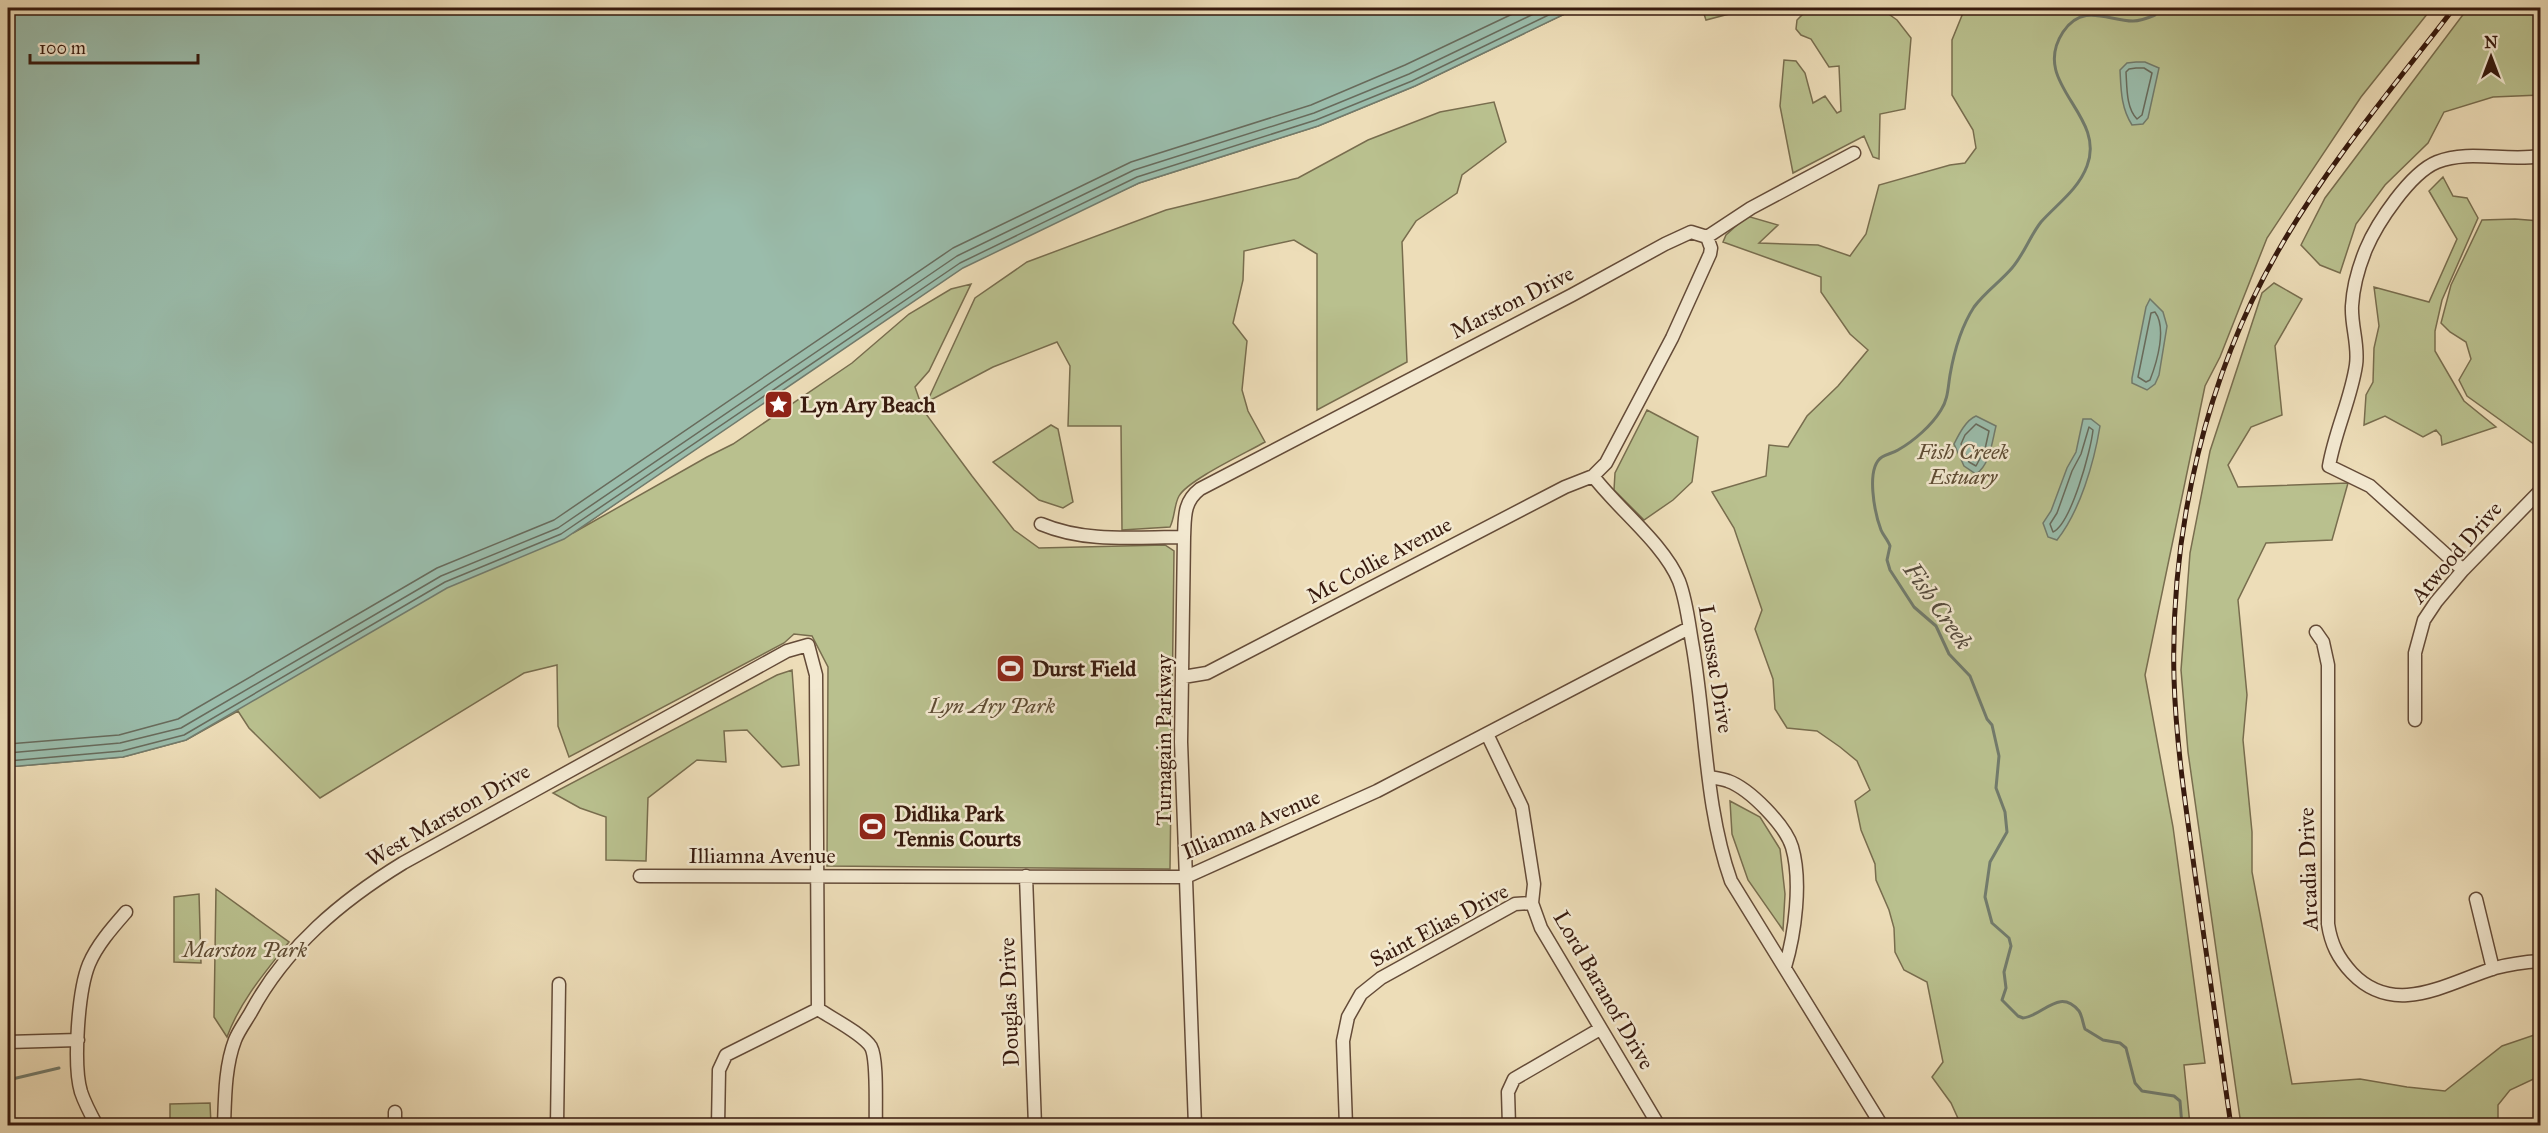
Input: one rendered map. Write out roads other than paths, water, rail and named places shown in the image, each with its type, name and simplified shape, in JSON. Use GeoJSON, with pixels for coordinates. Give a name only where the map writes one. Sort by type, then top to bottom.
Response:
{"type":"FeatureCollection","features":[{"type":"Feature","properties":{"kind":"street"},"geometry":{"type":"LineString","coordinates":[[1593,476],[1606,463],[1672,338],[1710,254],[1711,248],[1707,237],[1750,208],[1854,153]]}},
{"type":"Feature","properties":{"kind":"street"},"geometry":{"type":"LineString","coordinates":[[2463,570],[2370,486],[2329,466],[2334,439],[2354,378],[2356,362],[2352,305],[2360,267],[2374,232],[2411,181],[2435,163],[2466,156],[2523,158],[2541,156]]}},
{"type":"Feature","properties":{"kind":"street","name":"Marston Drive"},"geometry":{"type":"LineString","coordinates":[[1188,500],[1206,486],[1665,244],[1692,232],[1707,237]]}},
{"type":"Feature","properties":{"kind":"street","name":"Loussac Drive"},"geometry":{"type":"LineString","coordinates":[[1593,476],[1670,565],[1683,593],[1720,843],[1731,881],[1882,1125]]}},
{"type":"Feature","properties":{"kind":"street","name":"Mc Collie Avenue"},"geometry":{"type":"LineString","coordinates":[[1183,677],[1207,673],[1565,487],[1593,476]]}},
{"type":"Feature","properties":{"kind":"street","name":"Atwood Drive"},"geometry":{"type":"LineString","coordinates":[[2415,720],[2415,653],[2420,630],[2436,602],[2463,570],[2541,491]]}},
{"type":"Feature","properties":{"kind":"street","name":"Turnagain Parkway"},"geometry":{"type":"LineString","coordinates":[[1188,500],[1185,511],[1184,537],[1181,742],[1195,1125]]}},
{"type":"Feature","properties":{"kind":"street"},"geometry":{"type":"LineString","coordinates":[[1041,524],[1077,536],[1098,538],[1184,537]]}},
{"type":"Feature","properties":{"kind":"street","name":"Illiamna Avenue"},"geometry":{"type":"LineString","coordinates":[[640,876],[1186,877],[1329,814],[1689,628]]}},
{"type":"Feature","properties":{"kind":"street","name":"Arcadia Drive"},"geometry":{"type":"LineString","coordinates":[[2316,632],[2323,642],[2328,665],[2328,924],[2334,949],[2341,960],[2357,978],[2375,989],[2394,995],[2426,993],[2493,969],[2541,961]]}},
{"type":"Feature","properties":{"kind":"street","name":"West Marston Drive"},"geometry":{"type":"LineString","coordinates":[[224,1125],[227,1077],[235,1040],[258,998],[284,961],[338,908],[372,882],[403,863],[787,651],[808,645],[816,675],[817,876]]}},
{"type":"Feature","properties":{"kind":"street","name":"Lord Baranof Drive"},"geometry":{"type":"LineString","coordinates":[[1487,734],[1526,820],[1534,884],[1532,903],[1541,928],[1659,1125]]}},
{"type":"Feature","properties":{"kind":"street"},"geometry":{"type":"LineString","coordinates":[[1710,777],[1728,781],[1744,790],[1776,821],[1789,839],[1794,867],[1795,932],[1785,967]]}},
{"type":"Feature","properties":{"kind":"street"},"geometry":{"type":"LineString","coordinates":[[817,876],[818,1009]]}},
{"type":"Feature","properties":{"kind":"street","name":"Douglas Drive"},"geometry":{"type":"LineString","coordinates":[[1026,876],[1035,1125]]}},
{"type":"Feature","properties":{"kind":"street"},"geometry":{"type":"LineString","coordinates":[[2476,899],[2493,969]]}},
{"type":"Feature","properties":{"kind":"street","name":"Saint Elias Drive"},"geometry":{"type":"LineString","coordinates":[[1346,1125],[1343,1041],[1348,1017],[1361,994],[1381,978],[1515,904],[1532,903]]}},
{"type":"Feature","properties":{"kind":"street"},"geometry":{"type":"LineString","coordinates":[[97,1125],[86,1105],[79,1082],[78,1040],[82,994],[95,951],[126,912]]}},
{"type":"Feature","properties":{"kind":"street"},"geometry":{"type":"LineString","coordinates":[[557,1125],[559,984]]}},
{"type":"Feature","properties":{"kind":"street"},"geometry":{"type":"LineString","coordinates":[[718,1125],[719,1070],[726,1055],[818,1009]]}},
{"type":"Feature","properties":{"kind":"street"},"geometry":{"type":"LineString","coordinates":[[818,1009],[871,1047],[874,1062],[876,1125]]}},
{"type":"Feature","properties":{"kind":"street"},"geometry":{"type":"LineString","coordinates":[[1509,1125],[1508,1092],[1515,1079],[1600,1029]]}},
{"type":"Feature","properties":{"kind":"street"},"geometry":{"type":"LineString","coordinates":[[8,1042],[78,1040]]}},
{"type":"Feature","properties":{"kind":"water"},"geometry":{"type":"Polygon","coordinates":[[[8,8],[1577,8],[1415,86],[1318,126],[1139,183],[963,268],[564,539],[447,588],[186,740],[123,757],[8,767],[8,8]]]}},
{"type":"Feature","properties":{"kind":"water"},"geometry":{"type":"Polygon","coordinates":[[[2145,62],[2159,68],[2148,118],[2143,124],[2132,125],[2128,119],[2121,92],[2120,70],[2127,63],[2145,62]]]}},
{"type":"Feature","properties":{"kind":"water"},"geometry":{"type":"Polygon","coordinates":[[[2150,299],[2163,312],[2167,326],[2159,375],[2155,384],[2147,390],[2132,383],[2132,378],[2146,307],[2150,299]]]}},
{"type":"Feature","properties":{"kind":"water"},"geometry":{"type":"Polygon","coordinates":[[[1976,416],[1996,426],[1987,459],[1976,474],[1964,466],[1954,444],[1966,424],[1976,416]]]}},
{"type":"Feature","properties":{"kind":"water"},"geometry":{"type":"Polygon","coordinates":[[[2083,419],[2091,419],[2100,426],[2097,440],[2090,471],[2079,501],[2057,540],[2048,537],[2043,523],[2051,511],[2067,468],[2076,452],[2083,419]]]}},
{"type":"Feature","properties":{"kind":"waterway","name":"Fish Creek"},"geometry":{"type":"LineString","coordinates":[[2160,8],[2155,15],[2136,21],[2087,15],[2071,23],[2063,32],[2055,51],[2055,68],[2061,84],[2087,130],[2090,147],[2087,166],[2073,190],[2041,222],[2012,268],[1974,307],[1959,340],[1943,406],[1928,427],[1910,442],[1882,457],[1877,463],[1874,471],[1873,492],[1879,523],[1890,546],[1887,560],[1890,570],[1914,607],[1936,626],[1949,654],[1970,676],[1987,719],[1992,725],[1999,756],[1996,788],[2005,812],[2007,832],[1990,862],[1985,897],[1992,923],[2009,938],[2011,946],[2004,972],[2006,988],[2002,1000],[2023,1018],[2058,1002],[2072,1004],[2079,1011],[2085,1029],[2103,1040],[2120,1043],[2126,1048],[2135,1083],[2142,1091],[2174,1096],[2180,1101],[2182,1126]]}},
{"type":"Feature","properties":{"kind":"waterway"},"geometry":{"type":"LineString","coordinates":[[8,1080],[59,1068]]}},
{"type":"Feature","properties":{"kind":"waterway","name":"Fish Creek"},"geometry":{"type":"LineString","coordinates":[[2265,1121],[2271,1126]]}},
{"type":"Feature","properties":{"kind":"waterway","name":"Fish Creek"},"geometry":{"type":"LineString","coordinates":[[2197,1126],[2200,1122]]}},
{"type":"Feature","properties":{"kind":"railway"},"geometry":{"type":"LineString","coordinates":[[2231,1126],[2179,755],[2175,704],[2174,622],[2178,566],[2186,510],[2213,400],[2232,347],[2255,295],[2281,246],[2320,184],[2454,8]]}},
{"type":"Feature","properties":{"kind":"place","name":"Lyn Ary Beach"},"geometry":{"type":"Point","coordinates":[779,404]}},
{"type":"Feature","properties":{"kind":"place","name":"Durst Field"},"geometry":{"type":"Point","coordinates":[1011,668]}},
{"type":"Feature","properties":{"kind":"place","name":"Didlika Park Tennis Courts"},"geometry":{"type":"Point","coordinates":[873,826]}},
{"type":"Feature","properties":{"kind":"park label","name":"Fish Creek Estuary"},"geometry":{"type":"Point","coordinates":[1963,464]}},
{"type":"Feature","properties":{"kind":"park label","name":"Lyn Ary Park"},"geometry":{"type":"Point","coordinates":[992,705]}},
{"type":"Feature","properties":{"kind":"park label","name":"Marston Park"},"geometry":{"type":"Point","coordinates":[245,949]}}]}
